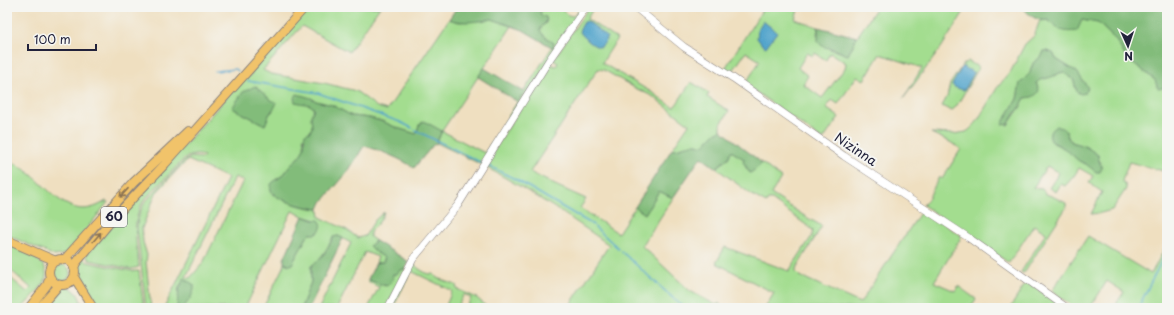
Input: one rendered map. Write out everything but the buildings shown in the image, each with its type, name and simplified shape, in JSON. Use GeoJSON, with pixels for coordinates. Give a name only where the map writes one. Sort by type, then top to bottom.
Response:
{"type":"FeatureCollection","features":[{"type":"Feature","properties":{"kind":"main road","name":"60"},"geometry":{"type":"LineString","coordinates":[[39,308],[74,272],[76,263],[111,221],[210,114],[216,105],[305,7]]}},
{"type":"Feature","properties":{"kind":"main road","name":"60"},"geometry":{"type":"LineString","coordinates":[[57,263],[133,183],[216,105]]}},
{"type":"Feature","properties":{"kind":"main road"},"geometry":{"type":"LineString","coordinates":[[7,240],[57,263],[72,264],[74,272],[90,305]]}},
{"type":"Feature","properties":{"kind":"main road"},"geometry":{"type":"LineString","coordinates":[[29,308],[47,285],[50,277],[49,272],[57,263]]}},
{"type":"Feature","properties":{"kind":"main road"},"geometry":{"type":"LineString","coordinates":[[50,277],[54,282],[74,288],[90,305]]}},
{"type":"Feature","properties":{"kind":"street"},"geometry":{"type":"LineString","coordinates":[[388,308],[415,256],[458,205],[549,60],[586,7]]}},
{"type":"Feature","properties":{"kind":"street","name":"Nizinna"},"geometry":{"type":"LineString","coordinates":[[635,7],[688,50],[733,78],[844,156],[945,222],[1067,308]]}},
{"type":"Feature","properties":{"kind":"green space"},"geometry":{"type":"Polygon","coordinates":[[[309,7],[380,7],[349,52],[302,26],[263,70],[271,74],[324,83],[356,91],[377,107],[387,110],[449,19],[459,22],[492,19],[512,26],[442,131],[419,125],[416,134],[382,121],[352,116],[332,105],[316,101],[311,98],[310,105],[314,108],[311,116],[312,127],[310,132],[307,133],[303,139],[305,146],[303,152],[283,175],[275,180],[272,194],[295,204],[319,209],[320,217],[347,230],[358,238],[365,236],[375,220],[384,212],[380,221],[371,230],[370,237],[376,241],[373,242],[384,257],[384,260],[383,262],[376,263],[378,257],[365,252],[337,308],[319,308],[351,243],[338,236],[333,237],[324,253],[311,266],[311,282],[301,308],[263,308],[284,263],[289,265],[292,264],[310,234],[316,220],[292,211],[245,308],[183,308],[186,304],[193,284],[184,279],[179,287],[176,308],[164,308],[228,178],[188,160],[156,193],[142,228],[143,242],[147,255],[146,262],[151,308],[146,308],[137,229],[140,212],[145,202],[184,161],[191,157],[203,158],[204,156],[194,155],[185,158],[145,199],[140,207],[136,223],[139,267],[131,269],[89,260],[86,255],[237,86],[252,73],[253,70],[309,7]],[[255,86],[232,108],[265,125],[269,115],[273,111],[271,101],[255,86]],[[235,177],[186,277],[190,278],[203,263],[243,181],[235,177]]]}},
{"type":"Feature","properties":{"kind":"green space"},"geometry":{"type":"Polygon","coordinates":[[[457,7],[552,7],[540,11],[541,15],[546,17],[546,19],[540,30],[543,35],[554,43],[553,48],[523,30],[492,19],[464,22],[449,19],[457,7]]]}},
{"type":"Feature","properties":{"kind":"green space"},"geometry":{"type":"Polygon","coordinates":[[[552,7],[559,7],[568,15],[573,16],[577,13],[580,7],[585,7],[482,165],[437,143],[442,131],[485,153],[554,44],[540,32],[547,19],[541,15],[540,11],[552,7]]]}},
{"type":"Feature","properties":{"kind":"green space"},"geometry":{"type":"Polygon","coordinates":[[[589,7],[594,7],[587,19],[617,39],[602,63],[653,93],[673,107],[676,105],[691,82],[709,93],[707,97],[729,111],[721,124],[721,130],[715,133],[703,146],[691,144],[681,148],[672,149],[689,124],[652,96],[604,70],[598,69],[530,172],[586,199],[580,208],[618,233],[635,207],[645,214],[659,191],[673,198],[642,246],[690,291],[716,305],[719,303],[722,308],[568,308],[609,245],[548,204],[484,166],[549,64],[556,66],[558,63],[553,60],[589,7]]]}},
{"type":"Feature","properties":{"kind":"green space"},"geometry":{"type":"Polygon","coordinates":[[[764,7],[799,7],[795,19],[818,27],[817,35],[829,49],[848,55],[857,37],[877,7],[967,7],[941,48],[903,99],[922,68],[880,54],[864,80],[857,76],[838,104],[832,100],[826,108],[839,117],[823,140],[745,84],[760,61],[746,52],[730,75],[724,70],[764,7]],[[807,53],[798,68],[808,76],[803,84],[822,98],[845,68],[846,63],[830,53],[826,60],[815,53],[813,56],[807,53]]]}},
{"type":"Feature","properties":{"kind":"green space"},"geometry":{"type":"Polygon","coordinates":[[[1022,7],[1167,7],[1167,87],[1158,89],[1155,80],[1126,57],[1115,39],[1098,23],[1082,20],[1077,31],[1068,32],[1054,26],[1048,20],[1037,19],[1027,13],[1022,7]]]}},
{"type":"Feature","properties":{"kind":"green space"},"geometry":{"type":"Polygon","coordinates":[[[1040,20],[1048,20],[1058,28],[1082,20],[1098,23],[1115,39],[1126,57],[1155,80],[1158,88],[1167,87],[1167,172],[1129,162],[1122,181],[1126,186],[1126,189],[1112,210],[1091,214],[1102,192],[1089,183],[1093,176],[1079,168],[1065,186],[1061,184],[1056,192],[1049,188],[1059,173],[1047,166],[1033,188],[1042,189],[1046,194],[1066,203],[1066,208],[1025,272],[1022,273],[1021,272],[1046,233],[1034,225],[1009,263],[923,205],[927,201],[939,177],[942,179],[961,149],[931,133],[954,134],[969,130],[976,123],[997,88],[1011,71],[1025,44],[1034,36],[1040,20]],[[1044,51],[1042,56],[1033,63],[1030,73],[1020,83],[1017,99],[1002,124],[1008,125],[1020,108],[1024,99],[1031,97],[1038,87],[1036,83],[1040,81],[1063,72],[1073,79],[1076,89],[1085,86],[1077,72],[1056,59],[1053,53],[1044,51]],[[1066,131],[1053,143],[1066,149],[1079,161],[1091,167],[1101,163],[1098,155],[1086,147],[1074,143],[1069,139],[1066,131]]]}},
{"type":"Feature","properties":{"kind":"green space"},"geometry":{"type":"Polygon","coordinates":[[[818,27],[857,37],[848,55],[824,47],[820,44],[818,42],[818,27]]]}},
{"type":"Feature","properties":{"kind":"green space"},"geometry":{"type":"Polygon","coordinates":[[[1044,51],[1053,53],[1056,59],[1077,72],[1088,88],[1085,93],[1081,94],[1077,92],[1073,79],[1063,72],[1041,80],[1036,83],[1039,90],[1037,94],[1032,97],[1025,98],[1008,125],[1002,124],[1017,99],[1020,83],[1030,73],[1033,63],[1042,56],[1044,51]]]}},
{"type":"Feature","properties":{"kind":"green space"},"geometry":{"type":"Polygon","coordinates":[[[968,61],[978,67],[977,71],[956,107],[951,111],[942,106],[947,97],[950,84],[963,64],[968,61]]]}},
{"type":"Feature","properties":{"kind":"green space"},"geometry":{"type":"Polygon","coordinates":[[[484,68],[524,92],[518,102],[478,77],[484,68]]]}},
{"type":"Feature","properties":{"kind":"green space"},"geometry":{"type":"Polygon","coordinates":[[[255,86],[271,100],[276,102],[276,105],[269,115],[265,125],[232,108],[243,92],[255,86]]]}},
{"type":"Feature","properties":{"kind":"green space"},"geometry":{"type":"Polygon","coordinates":[[[297,94],[332,105],[352,116],[370,118],[416,134],[419,125],[424,121],[442,131],[436,144],[434,144],[414,168],[390,155],[364,146],[347,173],[322,202],[319,209],[298,205],[281,199],[271,190],[272,183],[284,174],[301,154],[304,148],[305,134],[310,132],[312,127],[311,116],[314,108],[310,105],[295,102],[294,98],[297,94]]]}},
{"type":"Feature","properties":{"kind":"green space"},"geometry":{"type":"Polygon","coordinates":[[[1057,126],[1066,131],[1069,140],[1086,147],[1098,155],[1102,168],[1100,172],[1096,172],[1086,164],[1079,161],[1065,149],[1051,141],[1050,132],[1057,126]]]}},
{"type":"Feature","properties":{"kind":"green space"},"geometry":{"type":"Polygon","coordinates":[[[721,130],[762,163],[750,173],[743,162],[744,159],[731,151],[729,157],[716,168],[701,157],[673,198],[659,191],[645,214],[635,207],[672,149],[681,148],[691,144],[703,146],[715,133],[721,130]]]}},
{"type":"Feature","properties":{"kind":"green space"},"geometry":{"type":"Polygon","coordinates":[[[731,151],[744,159],[746,168],[750,173],[762,163],[781,178],[771,194],[822,226],[796,269],[796,272],[800,276],[860,303],[922,210],[962,236],[934,282],[955,291],[958,286],[976,299],[970,308],[765,308],[774,293],[716,263],[725,247],[789,271],[812,236],[813,230],[772,200],[768,200],[766,203],[752,195],[716,168],[723,163],[731,151]]]}},
{"type":"Feature","properties":{"kind":"green space"},"geometry":{"type":"Polygon","coordinates":[[[7,161],[20,166],[54,195],[65,203],[77,208],[91,208],[106,201],[108,202],[66,254],[55,256],[7,235],[7,161]]]}},
{"type":"Feature","properties":{"kind":"green space"},"geometry":{"type":"Polygon","coordinates":[[[303,216],[313,220],[319,220],[321,227],[316,234],[310,234],[307,237],[292,264],[290,265],[284,263],[284,259],[303,216]]]}},
{"type":"Feature","properties":{"kind":"green space"},"geometry":{"type":"Polygon","coordinates":[[[338,236],[343,238],[309,308],[301,308],[311,282],[311,266],[324,253],[333,237],[338,236]]]}},
{"type":"Feature","properties":{"kind":"green space"},"geometry":{"type":"Polygon","coordinates":[[[1088,236],[1151,274],[1167,244],[1167,308],[1124,308],[1116,304],[1124,292],[1107,281],[1090,308],[1075,308],[1052,291],[1088,236]]]}},
{"type":"Feature","properties":{"kind":"green space"},"geometry":{"type":"Polygon","coordinates":[[[376,241],[409,262],[406,268],[400,270],[397,274],[393,274],[393,280],[387,286],[368,279],[376,263],[383,262],[385,258],[369,246],[376,241]]]}},
{"type":"Feature","properties":{"kind":"green space"},"geometry":{"type":"Polygon","coordinates":[[[7,244],[36,258],[42,263],[45,269],[46,276],[43,284],[22,308],[7,308],[7,275],[27,292],[31,288],[7,267],[7,244]]]}},
{"type":"Feature","properties":{"kind":"green space"},"geometry":{"type":"Polygon","coordinates":[[[83,258],[87,262],[139,271],[144,308],[95,308],[77,278],[77,268],[83,258]]]}},
{"type":"Feature","properties":{"kind":"green space"},"geometry":{"type":"Polygon","coordinates":[[[414,264],[428,274],[434,274],[437,278],[456,285],[457,289],[477,298],[488,308],[466,308],[471,298],[464,294],[457,308],[445,308],[452,291],[411,271],[393,308],[389,308],[414,264]]]}},
{"type":"Feature","properties":{"kind":"green space"},"geometry":{"type":"Polygon","coordinates":[[[62,265],[68,267],[70,273],[68,279],[62,281],[56,279],[54,273],[56,267],[62,265]]]}},
{"type":"Feature","properties":{"kind":"green space"},"geometry":{"type":"Polygon","coordinates":[[[406,268],[386,308],[368,308],[379,287],[368,282],[368,279],[385,286],[393,280],[393,274],[406,268]]]}},
{"type":"Feature","properties":{"kind":"green space"},"geometry":{"type":"Polygon","coordinates":[[[184,278],[194,285],[194,288],[189,300],[183,308],[176,308],[179,294],[178,292],[184,278]]]}},
{"type":"Feature","properties":{"kind":"green space"},"geometry":{"type":"Polygon","coordinates":[[[1027,281],[1063,308],[1010,308],[1027,281]]]}},
{"type":"Feature","properties":{"kind":"green space"},"geometry":{"type":"Polygon","coordinates":[[[67,287],[76,292],[80,298],[83,308],[44,308],[61,288],[67,287]]]}},
{"type":"Feature","properties":{"kind":"water"},"geometry":{"type":"Polygon","coordinates":[[[587,21],[607,37],[606,41],[601,47],[591,44],[579,31],[584,22],[587,21]]]}},
{"type":"Feature","properties":{"kind":"water"},"geometry":{"type":"Polygon","coordinates":[[[763,21],[777,32],[766,47],[762,45],[757,38],[758,29],[763,21]]]}},
{"type":"Feature","properties":{"kind":"water"},"geometry":{"type":"Polygon","coordinates":[[[962,67],[974,73],[963,90],[952,85],[962,67]]]}},
{"type":"Feature","properties":{"kind":"waterway"},"geometry":{"type":"LineString","coordinates":[[215,71],[236,69],[238,71]]}},
{"type":"Feature","properties":{"kind":"waterway"},"geometry":{"type":"LineString","coordinates":[[248,81],[318,93],[400,122],[412,128]]}},
{"type":"Feature","properties":{"kind":"waterway"},"geometry":{"type":"LineString","coordinates":[[415,130],[482,163]]}},
{"type":"Feature","properties":{"kind":"waterway"},"geometry":{"type":"LineString","coordinates":[[487,165],[515,179],[593,225]]}},
{"type":"Feature","properties":{"kind":"waterway"},"geometry":{"type":"LineString","coordinates":[[595,227],[618,248]]}},
{"type":"Feature","properties":{"kind":"waterway"},"geometry":{"type":"LineString","coordinates":[[1138,308],[1167,250]]}},
{"type":"Feature","properties":{"kind":"waterway"},"geometry":{"type":"LineString","coordinates":[[621,251],[684,308]]}}]}
